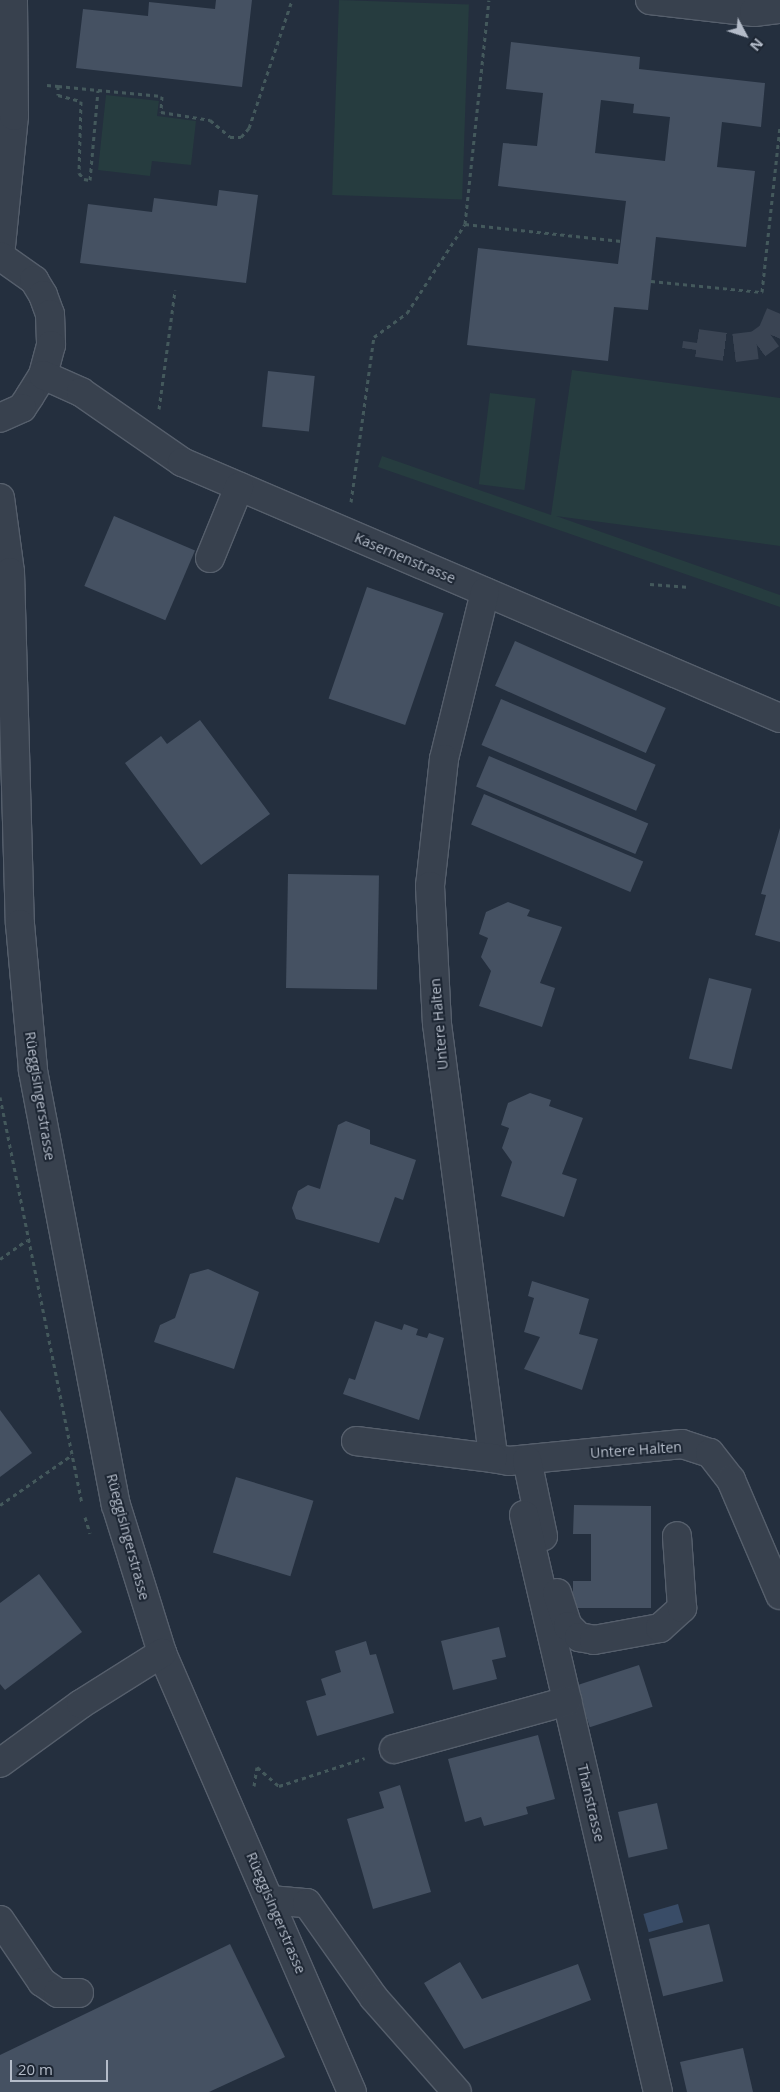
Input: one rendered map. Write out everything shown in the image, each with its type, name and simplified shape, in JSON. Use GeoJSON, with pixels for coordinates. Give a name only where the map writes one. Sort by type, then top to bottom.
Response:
{"type":"FeatureCollection","features":[{"type":"Feature","properties":{"kind":"street"},"geometry":{"type":"LineString","coordinates":[[0,418],[22,408],[43,375],[52,345],[50,314],[34,280],[0,256],[14,116],[13,0]]}},
{"type":"Feature","properties":{"kind":"street"},"geometry":{"type":"LineString","coordinates":[[650,0],[754,12],[780,9]]}},
{"type":"Feature","properties":{"kind":"street","name":"Kasernenstrasse"},"geometry":{"type":"LineString","coordinates":[[43,375],[81,392],[182,462],[780,718]]}},
{"type":"Feature","properties":{"kind":"street"},"geometry":{"type":"LineString","coordinates":[[210,558],[239,487]]}},
{"type":"Feature","properties":{"kind":"street","name":"Rüeggisingerstrasse"},"geometry":{"type":"LineString","coordinates":[[0,498],[10,572],[20,924],[33,1071],[116,1505],[162,1653],[352,2092]]}},
{"type":"Feature","properties":{"kind":"street","name":"Untere Halten"},"geometry":{"type":"LineString","coordinates":[[486,592],[444,760],[430,886],[437,1024],[493,1458]]}},
{"type":"Feature","properties":{"kind":"street","name":"Untere Halten"},"geometry":{"type":"LineString","coordinates":[[356,1441],[493,1458],[527,1460],[682,1444],[710,1453],[731,1480],[780,1595]]}},
{"type":"Feature","properties":{"kind":"street"},"geometry":{"type":"LineString","coordinates":[[527,1460],[560,1606],[568,1626],[579,1637],[594,1640],[660,1628],[676,1617],[682,1608],[677,1536]]}},
{"type":"Feature","properties":{"kind":"street","name":"Thanstrasse"},"geometry":{"type":"LineString","coordinates":[[524,1515],[658,2092]]}},
{"type":"Feature","properties":{"kind":"street"},"geometry":{"type":"LineString","coordinates":[[0,1763],[81,1704],[162,1653]]}},
{"type":"Feature","properties":{"kind":"street"},"geometry":{"type":"LineString","coordinates":[[394,1749],[567,1701]]}},
{"type":"Feature","properties":{"kind":"street"},"geometry":{"type":"LineString","coordinates":[[270,1900],[306,1903],[374,1998],[457,2092]]}},
{"type":"Feature","properties":{"kind":"street"},"geometry":{"type":"LineString","coordinates":[[0,1920],[42,1982],[58,1993],[79,1993]]}},
{"type":"Feature","properties":{"kind":"path"},"geometry":{"type":"LineString","coordinates":[[47,85],[162,96],[161,112],[210,120],[230,137],[241,137],[249,128],[292,0]]}},
{"type":"Feature","properties":{"kind":"path"},"geometry":{"type":"LineString","coordinates":[[347,512],[353,497],[374,337],[407,313],[465,224],[489,0]]}},
{"type":"Feature","properties":{"kind":"path"},"geometry":{"type":"LineString","coordinates":[[58,86],[58,95],[81,101],[79,174],[90,180],[98,90]]}},
{"type":"Feature","properties":{"kind":"path"},"geometry":{"type":"LineString","coordinates":[[651,281],[762,292],[780,126]]}},
{"type":"Feature","properties":{"kind":"path"},"geometry":{"type":"LineString","coordinates":[[465,224],[621,241]]}},
{"type":"Feature","properties":{"kind":"path"},"geometry":{"type":"LineString","coordinates":[[158,420],[175,290]]}},
{"type":"Feature","properties":{"kind":"path"},"geometry":{"type":"LineString","coordinates":[[650,584],[690,587]]}},
{"type":"Feature","properties":{"kind":"path"},"geometry":{"type":"LineString","coordinates":[[0,1096],[27,1240],[88,1529]]}},
{"type":"Feature","properties":{"kind":"path"},"geometry":{"type":"LineString","coordinates":[[0,1259],[27,1240]]}},
{"type":"Feature","properties":{"kind":"path"},"geometry":{"type":"LineString","coordinates":[[0,1505],[72,1455]]}},
{"type":"Feature","properties":{"kind":"path"},"geometry":{"type":"LineString","coordinates":[[254,1787],[257,1767],[279,1786],[353,1761]]}},
{"type":"Feature","properties":{"kind":"green space"},"geometry":{"type":"Polygon","coordinates":[[[339,0],[469,5],[462,199],[332,195],[339,0]]]}},
{"type":"Feature","properties":{"kind":"green space"},"geometry":{"type":"Polygon","coordinates":[[[106,95],[159,101],[157,116],[196,121],[191,165],[152,161],[150,176],[98,170],[106,95]]]}},
{"type":"Feature","properties":{"kind":"green space"},"geometry":{"type":"Polygon","coordinates":[[[572,370],[780,398],[780,546],[556,516],[780,595],[780,607],[378,467],[382,456],[551,515],[572,370]]]}},
{"type":"Feature","properties":{"kind":"green space"},"geometry":{"type":"Polygon","coordinates":[[[490,393],[536,399],[524,490],[479,484],[490,393]]]}},
{"type":"Feature","properties":{"kind":"water"},"geometry":{"type":"Polygon","coordinates":[[[678,1904],[683,1922],[649,1932],[643,1914],[678,1904]]]}},
{"type":"Feature","properties":{"kind":"building"},"geometry":{"type":"Polygon","coordinates":[[[216,0],[252,0],[242,87],[76,68],[83,9],[148,16],[149,2],[215,9],[216,0]]]}},
{"type":"Feature","properties":{"kind":"building"},"geometry":{"type":"Polygon","coordinates":[[[511,42],[640,57],[639,69],[765,83],[761,127],[722,122],[717,167],[755,171],[746,247],[656,237],[648,310],[614,307],[608,361],[467,345],[478,248],[618,264],[626,201],[498,186],[503,143],[537,146],[543,93],[506,89],[511,42]],[[601,100],[595,153],[665,161],[670,117],[633,113],[634,104],[601,100]]]}},
{"type":"Feature","properties":{"kind":"building"},"geometry":{"type":"Polygon","coordinates":[[[219,190],[258,195],[246,283],[80,263],[88,204],[152,212],[154,198],[217,206],[219,190]]]}},
{"type":"Feature","properties":{"kind":"building"},"geometry":{"type":"Polygon","coordinates":[[[268,371],[315,376],[309,432],[262,427],[268,371]]]}},
{"type":"Feature","properties":{"kind":"building"},"geometry":{"type":"Polygon","coordinates":[[[114,516],[195,550],[165,620],[84,586],[114,516]]]}},
{"type":"Feature","properties":{"kind":"building"},"geometry":{"type":"Polygon","coordinates":[[[367,587],[444,613],[405,725],[329,699],[367,587]]]}},
{"type":"Feature","properties":{"kind":"building"},"geometry":{"type":"Polygon","coordinates":[[[515,641],[666,708],[646,753],[495,686],[515,641]]]}},
{"type":"Feature","properties":{"kind":"building"},"geometry":{"type":"Polygon","coordinates":[[[501,699],[656,765],[636,811],[481,745],[501,699]]]}},
{"type":"Feature","properties":{"kind":"building"},"geometry":{"type":"Polygon","coordinates":[[[200,720],[270,814],[201,865],[125,763],[161,736],[167,744],[200,720]]]}},
{"type":"Feature","properties":{"kind":"building"},"geometry":{"type":"Polygon","coordinates":[[[489,756],[648,824],[635,854],[476,786],[489,756]]]}},
{"type":"Feature","properties":{"kind":"building"},"geometry":{"type":"Polygon","coordinates":[[[484,794],[643,862],[630,892],[471,824],[484,794]]]}},
{"type":"Feature","properties":{"kind":"building"},"geometry":{"type":"Polygon","coordinates":[[[780,828],[780,942],[755,935],[766,895],[761,894],[780,828]]]}},
{"type":"Feature","properties":{"kind":"building"},"geometry":{"type":"Polygon","coordinates":[[[288,874],[379,876],[377,990],[286,988],[288,874]]]}},
{"type":"Feature","properties":{"kind":"building"},"geometry":{"type":"Polygon","coordinates":[[[508,902],[530,910],[527,916],[562,927],[540,983],[555,988],[542,1027],[479,1006],[491,971],[481,957],[488,938],[479,934],[486,912],[508,902]]]}},
{"type":"Feature","properties":{"kind":"building"},"geometry":{"type":"Polygon","coordinates":[[[709,978],[752,989],[732,1069],[689,1059],[709,978]]]}},
{"type":"Feature","properties":{"kind":"building"},"geometry":{"type":"Polygon","coordinates":[[[530,1093],[551,1100],[549,1106],[583,1118],[562,1174],[577,1179],[564,1217],[501,1196],[512,1162],[502,1148],[509,1128],[501,1125],[508,1103],[530,1093]]]}},
{"type":"Feature","properties":{"kind":"building"},"geometry":{"type":"Polygon","coordinates":[[[346,1121],[370,1130],[370,1144],[416,1160],[403,1200],[395,1197],[379,1243],[296,1219],[292,1208],[298,1191],[308,1185],[320,1189],[338,1125],[346,1121]]]}},
{"type":"Feature","properties":{"kind":"building"},"geometry":{"type":"Polygon","coordinates":[[[208,1269],[259,1292],[234,1369],[154,1342],[160,1325],[175,1318],[190,1274],[208,1269]]]}},
{"type":"Feature","properties":{"kind":"building"},"geometry":{"type":"Polygon","coordinates":[[[532,1281],[589,1299],[579,1334],[598,1339],[582,1390],[524,1369],[540,1337],[524,1332],[534,1298],[528,1296],[532,1281]]]}},
{"type":"Feature","properties":{"kind":"building"},"geometry":{"type":"Polygon","coordinates":[[[375,1321],[402,1330],[404,1324],[418,1329],[416,1335],[427,1338],[429,1333],[444,1338],[419,1420],[343,1394],[349,1378],[355,1380],[375,1321]]]}},
{"type":"Feature","properties":{"kind":"building"},"geometry":{"type":"Polygon","coordinates":[[[0,1410],[32,1453],[0,1477],[0,1410]]]}},
{"type":"Feature","properties":{"kind":"building"},"geometry":{"type":"Polygon","coordinates":[[[236,1477],[313,1501],[290,1576],[213,1553],[236,1477]]]}},
{"type":"Feature","properties":{"kind":"building"},"geometry":{"type":"Polygon","coordinates":[[[574,1505],[651,1506],[651,1608],[573,1608],[573,1581],[591,1581],[591,1534],[573,1534],[574,1505]]]}},
{"type":"Feature","properties":{"kind":"building"},"geometry":{"type":"Polygon","coordinates":[[[39,1574],[82,1632],[5,1690],[0,1684],[0,1603],[39,1574]]]}},
{"type":"Feature","properties":{"kind":"building"},"geometry":{"type":"Polygon","coordinates":[[[499,1627],[506,1657],[492,1660],[497,1679],[453,1690],[441,1641],[499,1627]]]}},
{"type":"Feature","properties":{"kind":"building"},"geometry":{"type":"Polygon","coordinates":[[[366,1641],[370,1655],[376,1654],[394,1713],[317,1736],[306,1701],[326,1695],[321,1679],[341,1672],[335,1651],[366,1641]]]}},
{"type":"Feature","properties":{"kind":"building"},"geometry":{"type":"Polygon","coordinates":[[[639,1665],[653,1707],[590,1727],[576,1685],[639,1665]]]}},
{"type":"Feature","properties":{"kind":"building"},"geometry":{"type":"Polygon","coordinates":[[[538,1735],[555,1799],[526,1807],[528,1814],[484,1826],[481,1817],[465,1822],[448,1759],[538,1735]]]}},
{"type":"Feature","properties":{"kind":"building"},"geometry":{"type":"Polygon","coordinates":[[[400,1785],[431,1892],[373,1909],[347,1819],[384,1808],[379,1792],[400,1785]]]}},
{"type":"Feature","properties":{"kind":"building"},"geometry":{"type":"Polygon","coordinates":[[[657,1803],[668,1849],[629,1858],[618,1812],[657,1803]]]}},
{"type":"Feature","properties":{"kind":"building"},"geometry":{"type":"Polygon","coordinates":[[[709,1924],[723,1981],[663,1996],[649,1939],[709,1924]]]}},
{"type":"Feature","properties":{"kind":"building"},"geometry":{"type":"Polygon","coordinates":[[[230,1944],[285,2057],[209,2092],[0,2092],[0,2055],[230,1944]]]}},
{"type":"Feature","properties":{"kind":"building"},"geometry":{"type":"Polygon","coordinates":[[[460,1962],[482,1999],[578,1964],[591,2000],[464,2049],[424,1983],[460,1962]]]}},
{"type":"Feature","properties":{"kind":"building"},"geometry":{"type":"Polygon","coordinates":[[[743,2048],[753,2092],[687,2092],[680,2062],[743,2048]]]}},
{"type":"Feature","properties":{"kind":"tunnel"},"geometry":{"type":"LineString","coordinates":[[696,350],[697,343],[734,348],[757,345],[771,335],[780,314]]}}]}
